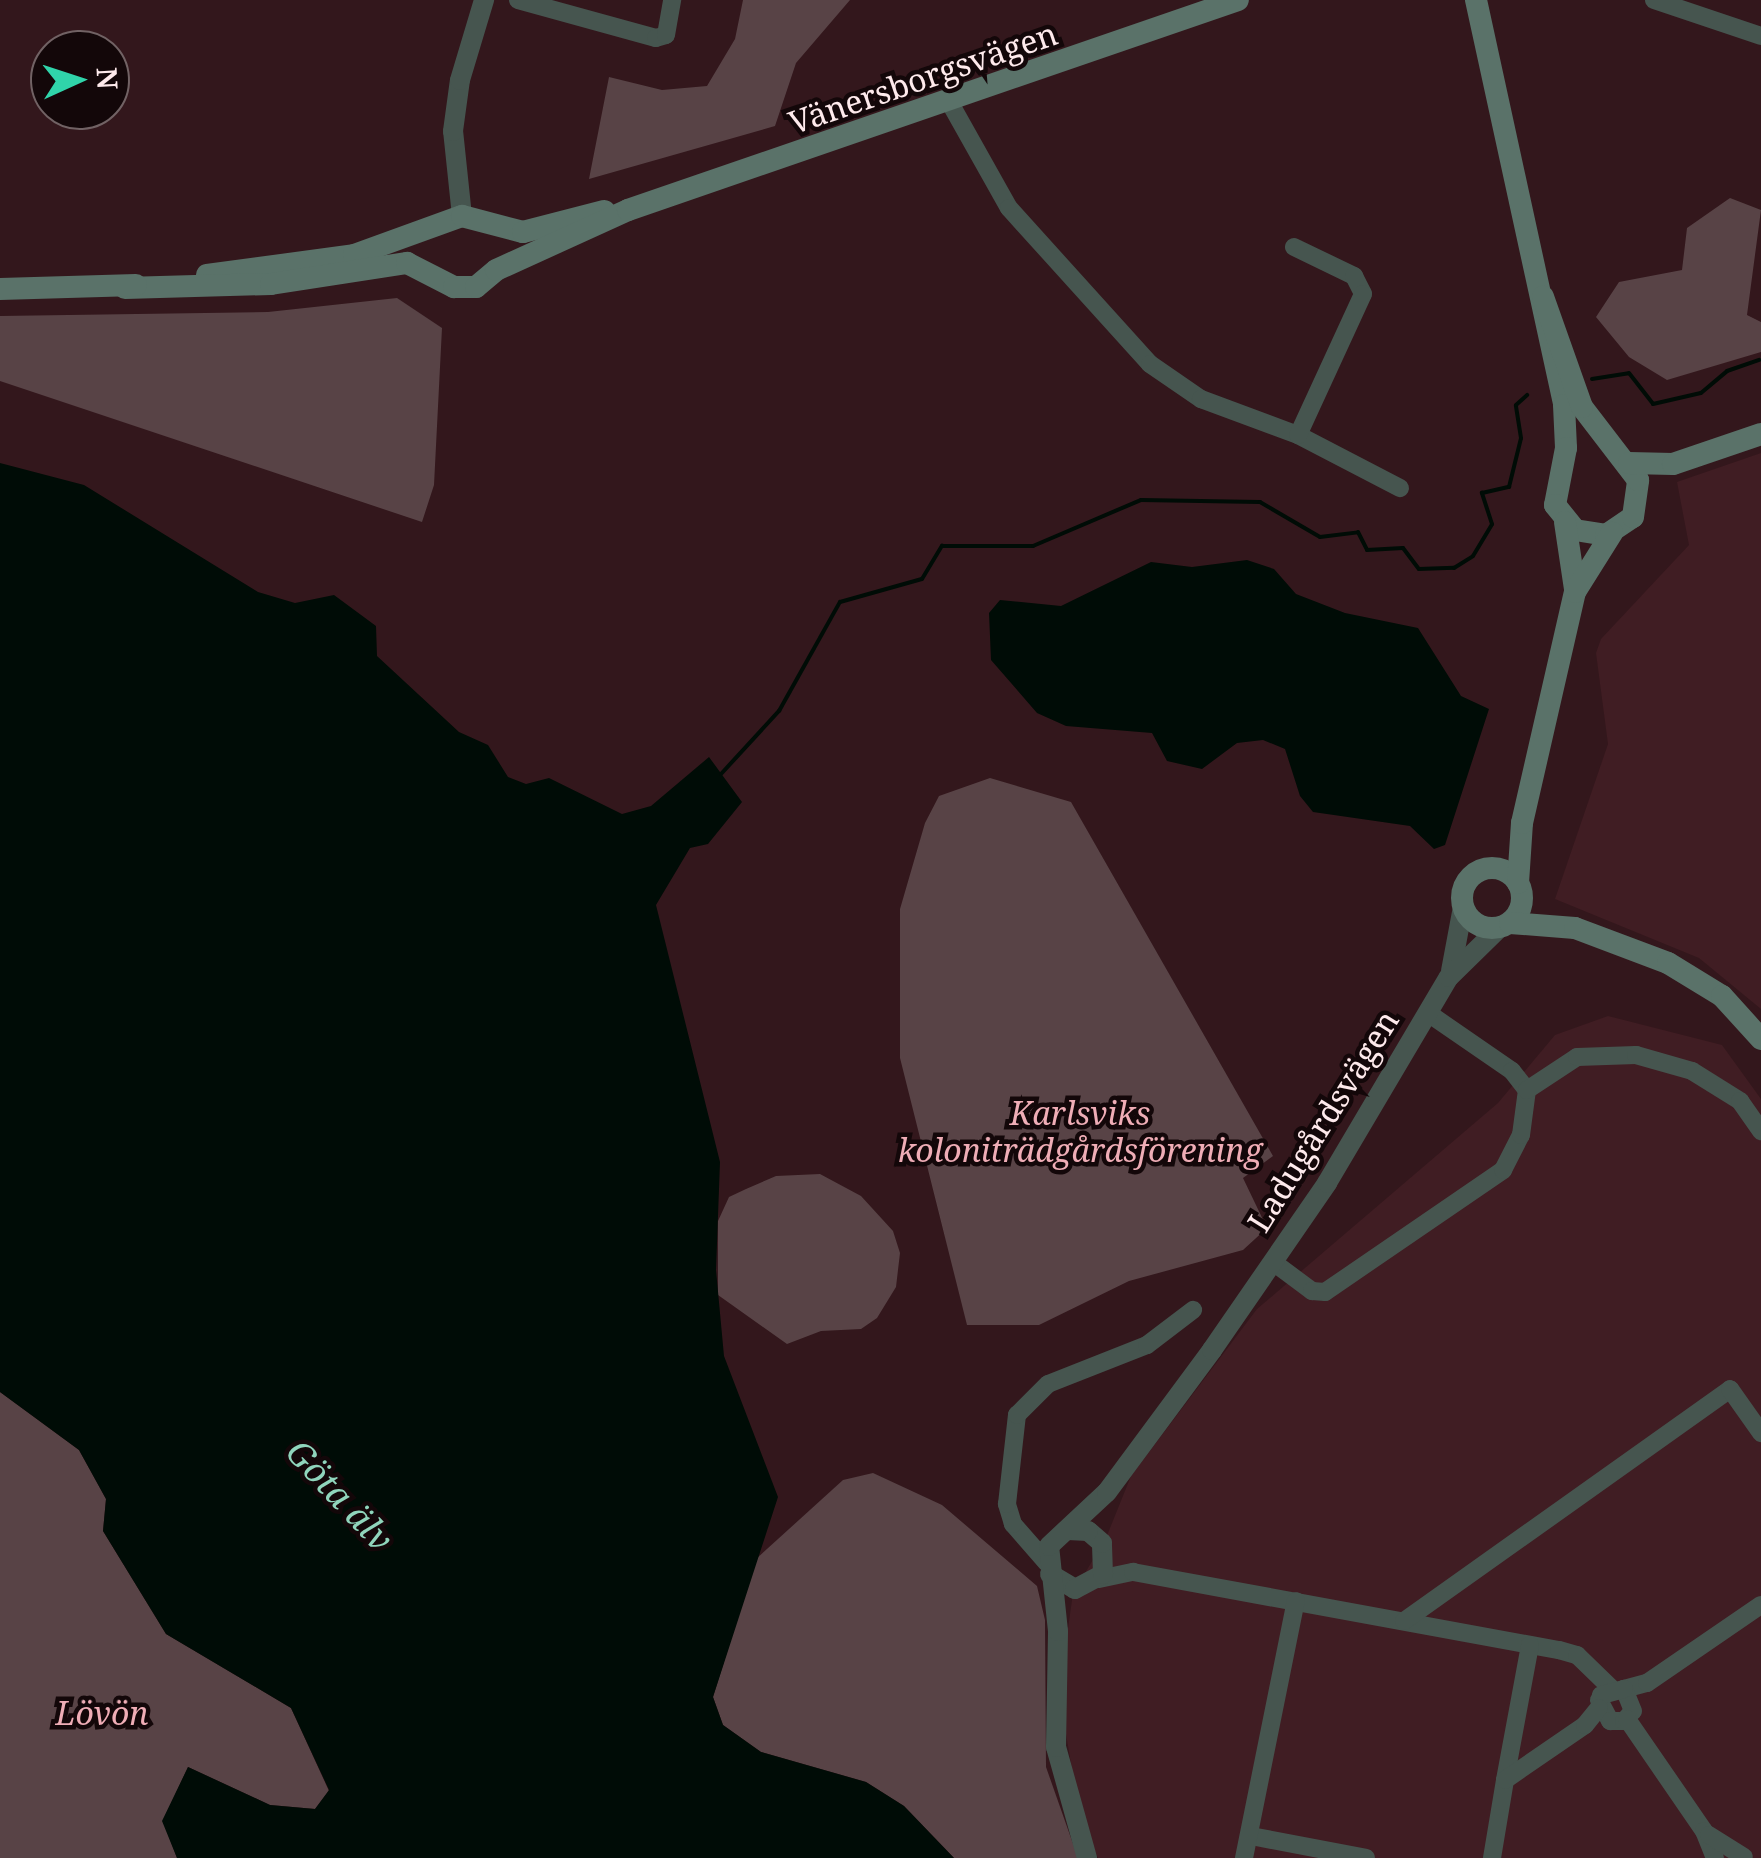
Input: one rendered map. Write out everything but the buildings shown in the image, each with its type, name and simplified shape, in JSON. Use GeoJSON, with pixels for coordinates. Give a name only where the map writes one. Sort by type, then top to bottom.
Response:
{"type":"FeatureCollection","features":[{"type":"Feature","properties":{"kind":"main road","name":"Vänersborgsvägen"},"geometry":{"type":"LineString","coordinates":[[0,289],[271,284],[406,263],[472,288],[496,270],[628,210],[950,104],[1238,0]]}},
{"type":"Feature","properties":{"kind":"main road"},"geometry":{"type":"LineString","coordinates":[[1464,0],[1487,98],[1502,128]]}},
{"type":"Feature","properties":{"kind":"main road"},"geometry":{"type":"LineString","coordinates":[[1476,0],[1543,297],[1565,416],[1562,466],[1553,492],[1564,522],[1587,535],[1612,533],[1690,459]]}},
{"type":"Feature","properties":{"kind":"main road"},"geometry":{"type":"LineString","coordinates":[[1494,0],[1494,69]]}},
{"type":"Feature","properties":{"kind":"main road","name":"Vänersborgsvägen"},"geometry":{"type":"LineString","coordinates":[[125,288],[354,255],[438,228],[462,216],[490,227],[523,232],[628,210]]}},
{"type":"Feature","properties":{"kind":"main road"},"geometry":{"type":"LineString","coordinates":[[490,227],[500,248],[496,270]]}},
{"type":"Feature","properties":{"kind":"main road"},"geometry":{"type":"LineString","coordinates":[[438,228],[428,253],[438,278]]}},
{"type":"Feature","properties":{"kind":"main road"},"geometry":{"type":"LineString","coordinates":[[1543,297],[1582,407],[1640,486],[1638,506]]}},
{"type":"Feature","properties":{"kind":"main road"},"geometry":{"type":"LineString","coordinates":[[1562,466],[1589,450],[1622,458],[1690,459],[1761,434]]}},
{"type":"Feature","properties":{"kind":"main road","name":"Ladugårdsvägen"},"geometry":{"type":"LineString","coordinates":[[1564,522],[1575,592]]}},
{"type":"Feature","properties":{"kind":"main road","name":"Ladugårdsvägen"},"geometry":{"type":"LineString","coordinates":[[1504,926],[1520,910],[1522,823],[1575,592],[1591,557],[1612,533]]}},
{"type":"Feature","properties":{"kind":"main road","name":"Ladugårdsvägen"},"geometry":{"type":"LineString","coordinates":[[1463,907],[1468,881],[1486,869],[1522,823]]}},
{"type":"Feature","properties":{"kind":"main road"},"geometry":{"type":"LineString","coordinates":[[1486,869],[1502,870],[1576,928],[1688,973],[1722,996],[1761,1039]]}},
{"type":"Feature","properties":{"kind":"main road"},"geometry":{"type":"LineString","coordinates":[[1463,907],[1477,924],[1576,928]]}},
{"type":"Feature","properties":{"kind":"street"},"geometry":{"type":"LineString","coordinates":[[462,216],[453,130],[484,0]]}},
{"type":"Feature","properties":{"kind":"street"},"geometry":{"type":"LineString","coordinates":[[518,0],[656,38],[666,35],[672,0]]}},
{"type":"Feature","properties":{"kind":"street"},"geometry":{"type":"LineString","coordinates":[[1654,0],[1761,36]]}},
{"type":"Feature","properties":{"kind":"street"},"geometry":{"type":"LineString","coordinates":[[950,104],[1009,208],[1150,364],[1201,399],[1298,435],[1400,488]]}},
{"type":"Feature","properties":{"kind":"street"},"geometry":{"type":"LineString","coordinates":[[1294,247],[1354,276],[1363,294],[1298,435]]}},
{"type":"Feature","properties":{"kind":"street","name":"Ladugårdsvägen"},"geometry":{"type":"LineString","coordinates":[[1449,978],[1463,907]]}},
{"type":"Feature","properties":{"kind":"street","name":"Ladugårdsvägen"},"geometry":{"type":"LineString","coordinates":[[1062,1533],[1108,1492],[1273,1262],[1449,978],[1504,926]]}},
{"type":"Feature","properties":{"kind":"street","name":"Ladugårdsvägen"},"geometry":{"type":"LineString","coordinates":[[1273,1262],[1299,1282],[1326,1292],[1503,1170],[1521,1135],[1527,1090],[1512,1072],[1428,1013]]}},
{"type":"Feature","properties":{"kind":"street"},"geometry":{"type":"LineString","coordinates":[[1527,1090],[1577,1058],[1636,1055],[1720,1084],[1761,1131]]}},
{"type":"Feature","properties":{"kind":"street"},"geometry":{"type":"LineString","coordinates":[[1192,1310],[1147,1345],[1048,1384],[1025,1404],[1013,1430],[1005,1486],[1013,1524],[1033,1541],[1063,1586],[1090,1584],[1132,1572],[1577,1656],[1592,1671],[1704,1831],[1715,1858]]}},
{"type":"Feature","properties":{"kind":"street"},"geometry":{"type":"LineString","coordinates":[[1404,1622],[1730,1389],[1761,1433]]}},
{"type":"Feature","properties":{"kind":"street","name":"Ladugårdsvägen"},"geometry":{"type":"LineString","coordinates":[[1104,1549],[1108,1492]]}},
{"type":"Feature","properties":{"kind":"street"},"geometry":{"type":"LineString","coordinates":[[1033,1541],[1088,1530],[1132,1572]]}},
{"type":"Feature","properties":{"kind":"street"},"geometry":{"type":"LineString","coordinates":[[1062,1533],[1048,1568],[1058,1632],[1056,1748],[1087,1858]]}},
{"type":"Feature","properties":{"kind":"street"},"geometry":{"type":"LineString","coordinates":[[1058,1632],[1090,1584],[1104,1549]]}},
{"type":"Feature","properties":{"kind":"street"},"geometry":{"type":"LineString","coordinates":[[1244,1858],[1252,1836],[1296,1601]]}},
{"type":"Feature","properties":{"kind":"street"},"geometry":{"type":"LineString","coordinates":[[1505,1780],[1761,1605]]}},
{"type":"Feature","properties":{"kind":"street"},"geometry":{"type":"LineString","coordinates":[[1492,1858],[1530,1645]]}},
{"type":"Feature","properties":{"kind":"street"},"geometry":{"type":"LineString","coordinates":[[1704,1831],[1747,1858],[1761,1846]]}},
{"type":"Feature","properties":{"kind":"street"},"geometry":{"type":"LineString","coordinates":[[1252,1836],[1366,1858]]}},
{"type":"Feature","properties":{"kind":"shaded area"},"geometry":{"type":"Polygon","coordinates":[[[1761,453],[1761,1009],[1699,958],[1555,899],[1608,744],[1596,653],[1601,639],[1689,545],[1677,482],[1761,453]]]}},
{"type":"Feature","properties":{"kind":"shaded area"},"geometry":{"type":"Polygon","coordinates":[[[1608,1016],[1722,1045],[1761,1099],[1761,1858],[1098,1858],[1079,1811],[1066,1734],[1064,1657],[1073,1593],[1106,1538],[1131,1476],[1257,1309],[1498,1103],[1555,1035],[1608,1016]]]}},
{"type":"Feature","properties":{"kind":"green space"},"geometry":{"type":"Polygon","coordinates":[[[743,0],[850,0],[796,63],[775,126],[589,179],[609,77],[662,90],[707,86],[735,39],[743,0]]]}},
{"type":"Feature","properties":{"kind":"green space"},"geometry":{"type":"Polygon","coordinates":[[[1730,198],[1761,210],[1747,315],[1761,322],[1761,352],[1667,380],[1629,357],[1596,317],[1619,282],[1682,270],[1687,228],[1730,198]]]}},
{"type":"Feature","properties":{"kind":"green space"},"geometry":{"type":"Polygon","coordinates":[[[397,298],[442,328],[434,485],[422,522],[0,381],[0,316],[268,312],[397,298]]]}},
{"type":"Feature","properties":{"kind":"green space","name":"Karlsviks koloniträdgårdsförening"},"geometry":{"type":"Polygon","coordinates":[[[990,778],[1071,802],[1273,1156],[1243,1178],[1267,1228],[1243,1250],[1129,1281],[1039,1325],[967,1325],[900,1058],[900,909],[925,823],[939,796],[990,778]]]}},
{"type":"Feature","properties":{"kind":"green space"},"geometry":{"type":"Polygon","coordinates":[[[820,1174],[861,1196],[893,1231],[900,1253],[896,1287],[877,1318],[861,1329],[821,1331],[787,1344],[718,1295],[718,1221],[729,1197],[746,1189],[776,1176],[820,1174]]]}},
{"type":"Feature","properties":{"kind":"green space","name":"Lövön"},"geometry":{"type":"Polygon","coordinates":[[[0,1392],[79,1450],[106,1499],[103,1531],[166,1634],[291,1708],[329,1791],[315,1809],[270,1805],[188,1767],[163,1821],[177,1858],[0,1858],[0,1392]]]}},
{"type":"Feature","properties":{"kind":"green space"},"geometry":{"type":"Polygon","coordinates":[[[873,1473],[942,1505],[1037,1586],[1045,1620],[1046,1767],[1078,1858],[954,1858],[904,1806],[866,1782],[761,1752],[723,1725],[713,1697],[756,1559],[843,1480],[873,1473]]]}},
{"type":"Feature","properties":{"kind":"water","name":"Göta älv"},"geometry":{"type":"Polygon","coordinates":[[[0,463],[84,485],[258,592],[295,603],[334,595],[376,626],[377,656],[459,732],[488,745],[508,777],[526,784],[549,778],[622,814],[651,806],[709,757],[742,802],[708,844],[690,848],[656,905],[720,1162],[716,1270],[724,1356],[778,1497],[713,1697],[723,1725],[761,1752],[866,1782],[904,1806],[954,1858],[177,1858],[162,1821],[188,1767],[270,1805],[315,1809],[329,1790],[291,1708],[166,1634],[103,1531],[106,1499],[79,1450],[0,1392],[0,463]]]}},
{"type":"Feature","properties":{"kind":"water"},"geometry":{"type":"Polygon","coordinates":[[[1247,560],[1274,569],[1296,594],[1345,613],[1418,628],[1461,696],[1489,709],[1445,845],[1434,849],[1410,826],[1313,812],[1300,796],[1285,749],[1263,740],[1237,743],[1202,769],[1167,761],[1152,733],[1066,726],[1037,713],[991,660],[989,613],[1000,600],[1061,606],[1151,562],[1192,567],[1247,560]]]}},
{"type":"Feature","properties":{"kind":"waterway"},"geometry":{"type":"LineString","coordinates":[[1592,379],[1629,373],[1653,404],[1701,393],[1727,371],[1759,360]]}},
{"type":"Feature","properties":{"kind":"waterway"},"geometry":{"type":"LineString","coordinates":[[721,774],[779,711],[840,602],[922,579],[942,546],[1033,546],[1141,500],[1260,502],[1320,537],[1358,532],[1367,550],[1403,548],[1419,569],[1454,568],[1473,556],[1492,524],[1482,493],[1509,487],[1521,438],[1516,405],[1527,395]]}}]}
